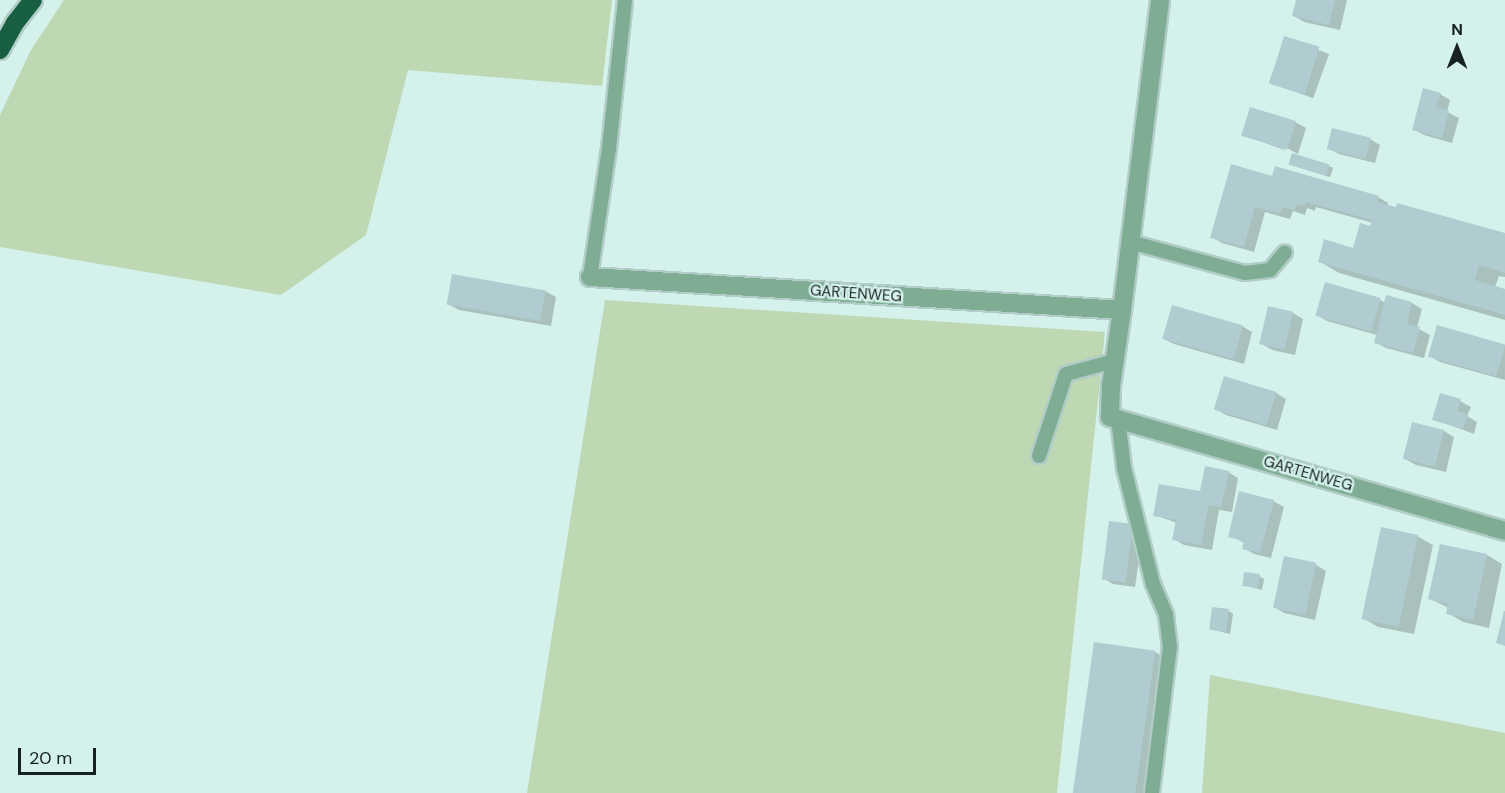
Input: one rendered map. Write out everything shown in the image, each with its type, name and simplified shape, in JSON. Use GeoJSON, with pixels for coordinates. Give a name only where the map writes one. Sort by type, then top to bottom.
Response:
{"type":"FeatureCollection","features":[{"type":"Feature","properties":{"kind":"highway"},"geometry":{"type":"LineString","coordinates":[[0,50],[15,22],[33,0]]}},
{"type":"Feature","properties":{"kind":"street"},"geometry":{"type":"LineString","coordinates":[[1118,419],[1110,417],[1114,361],[1160,0]]}},
{"type":"Feature","properties":{"kind":"street","name":"GARTENWEG"},"geometry":{"type":"LineString","coordinates":[[590,278],[1122,310]]}},
{"type":"Feature","properties":{"kind":"street","name":"GARTENWEG"},"geometry":{"type":"LineString","coordinates":[[1118,419],[1505,531]]}},
{"type":"Feature","properties":{"kind":"lane"},"geometry":{"type":"LineString","coordinates":[[590,278],[609,148],[625,0]]}},
{"type":"Feature","properties":{"kind":"lane"},"geometry":{"type":"LineString","coordinates":[[1130,242],[1245,273],[1270,270],[1286,252]]}},
{"type":"Feature","properties":{"kind":"lane"},"geometry":{"type":"LineString","coordinates":[[1040,456],[1066,374],[1114,361]]}},
{"type":"Feature","properties":{"kind":"lane"},"geometry":{"type":"LineString","coordinates":[[1118,419],[1124,468],[1138,530],[1153,584],[1166,615],[1170,646],[1152,793]]}},
{"type":"Feature","properties":{"kind":"green space"},"geometry":{"type":"Polygon","coordinates":[[[64,0],[612,0],[602,86],[408,70],[366,235],[281,295],[0,247],[0,115],[31,50],[64,0]]]}},
{"type":"Feature","properties":{"kind":"green space"},"geometry":{"type":"Polygon","coordinates":[[[605,300],[1105,332],[1057,793],[527,793],[605,300]]]}},
{"type":"Feature","properties":{"kind":"green space"},"geometry":{"type":"Polygon","coordinates":[[[1210,675],[1505,733],[1505,793],[1202,793],[1210,675]]]}},
{"type":"Feature","properties":{"kind":"building"},"geometry":{"type":"Polygon","coordinates":[[[1296,0],[1335,0],[1329,25],[1292,16],[1296,0]]]}},
{"type":"Feature","properties":{"kind":"building"},"geometry":{"type":"Polygon","coordinates":[[[1284,36],[1319,47],[1305,95],[1269,84],[1284,36]]]}},
{"type":"Feature","properties":{"kind":"building"},"geometry":{"type":"Polygon","coordinates":[[[1423,88],[1441,93],[1436,107],[1449,111],[1442,138],[1412,130],[1423,88]]]}},
{"type":"Feature","properties":{"kind":"building"},"geometry":{"type":"Polygon","coordinates":[[[1250,107],[1296,121],[1287,150],[1241,136],[1250,107]]]}},
{"type":"Feature","properties":{"kind":"building"},"geometry":{"type":"Polygon","coordinates":[[[1332,128],[1371,138],[1365,159],[1327,149],[1332,128]]]}},
{"type":"Feature","properties":{"kind":"building"},"geometry":{"type":"Polygon","coordinates":[[[1292,153],[1329,164],[1326,176],[1288,164],[1292,153]]]}},
{"type":"Feature","properties":{"kind":"building"},"geometry":{"type":"Polygon","coordinates":[[[1231,164],[1272,176],[1275,166],[1379,196],[1377,202],[1396,207],[1397,203],[1505,233],[1505,273],[1479,265],[1475,280],[1505,289],[1505,315],[1318,262],[1324,239],[1353,248],[1360,223],[1370,226],[1372,220],[1306,202],[1305,206],[1297,204],[1295,210],[1282,207],[1280,214],[1255,207],[1244,247],[1210,238],[1231,164]]]}},
{"type":"Feature","properties":{"kind":"building"},"geometry":{"type":"Polygon","coordinates":[[[452,274],[546,290],[540,321],[447,305],[452,274]]]}},
{"type":"Feature","properties":{"kind":"building"},"geometry":{"type":"Polygon","coordinates":[[[1325,282],[1381,298],[1371,332],[1315,316],[1325,282]]]}},
{"type":"Feature","properties":{"kind":"building"},"geometry":{"type":"Polygon","coordinates":[[[1386,295],[1412,302],[1407,324],[1420,327],[1413,353],[1374,343],[1386,295]]]}},
{"type":"Feature","properties":{"kind":"building"},"geometry":{"type":"Polygon","coordinates":[[[1172,305],[1243,325],[1233,359],[1162,339],[1172,305]]]}},
{"type":"Feature","properties":{"kind":"building"},"geometry":{"type":"Polygon","coordinates":[[[1268,306],[1293,312],[1285,350],[1259,344],[1268,306]]]}},
{"type":"Feature","properties":{"kind":"building"},"geometry":{"type":"Polygon","coordinates":[[[1437,325],[1505,344],[1496,376],[1428,357],[1437,325]]]}},
{"type":"Feature","properties":{"kind":"building"},"geometry":{"type":"Polygon","coordinates":[[[1224,376],[1277,392],[1266,426],[1214,409],[1224,376]]]}},
{"type":"Feature","properties":{"kind":"building"},"geometry":{"type":"Polygon","coordinates":[[[1440,393],[1461,399],[1457,411],[1468,415],[1463,429],[1432,420],[1440,393]]]}},
{"type":"Feature","properties":{"kind":"building"},"geometry":{"type":"Polygon","coordinates":[[[1412,422],[1444,430],[1435,467],[1403,459],[1412,422]]]}},
{"type":"Feature","properties":{"kind":"building"},"geometry":{"type":"Polygon","coordinates":[[[1205,466],[1229,471],[1221,507],[1209,505],[1201,545],[1172,540],[1176,520],[1153,516],[1159,484],[1200,491],[1205,466]]]}},
{"type":"Feature","properties":{"kind":"building"},"geometry":{"type":"Polygon","coordinates":[[[1239,491],[1274,500],[1260,553],[1242,549],[1244,541],[1228,537],[1239,491]]]}},
{"type":"Feature","properties":{"kind":"building"},"geometry":{"type":"Polygon","coordinates":[[[1109,521],[1133,524],[1126,582],[1102,580],[1109,521]]]}},
{"type":"Feature","properties":{"kind":"building"},"geometry":{"type":"Polygon","coordinates":[[[1381,527],[1418,535],[1399,627],[1361,619],[1381,527]]]}},
{"type":"Feature","properties":{"kind":"building"},"geometry":{"type":"Polygon","coordinates":[[[1440,544],[1487,554],[1473,620],[1446,614],[1448,604],[1428,599],[1440,544]]]}},
{"type":"Feature","properties":{"kind":"building"},"geometry":{"type":"Polygon","coordinates":[[[1284,556],[1316,563],[1305,615],[1273,608],[1284,556]]]}},
{"type":"Feature","properties":{"kind":"building"},"geometry":{"type":"Polygon","coordinates":[[[1244,572],[1260,574],[1258,588],[1242,586],[1244,572]]]}},
{"type":"Feature","properties":{"kind":"building"},"geometry":{"type":"Polygon","coordinates":[[[1212,607],[1229,609],[1226,632],[1209,630],[1212,607]]]}},
{"type":"Feature","properties":{"kind":"building"},"geometry":{"type":"Polygon","coordinates":[[[1505,611],[1505,646],[1496,643],[1505,611]]]}},
{"type":"Feature","properties":{"kind":"building"},"geometry":{"type":"Polygon","coordinates":[[[1094,642],[1155,651],[1135,793],[1073,793],[1094,642]]]}}]}
